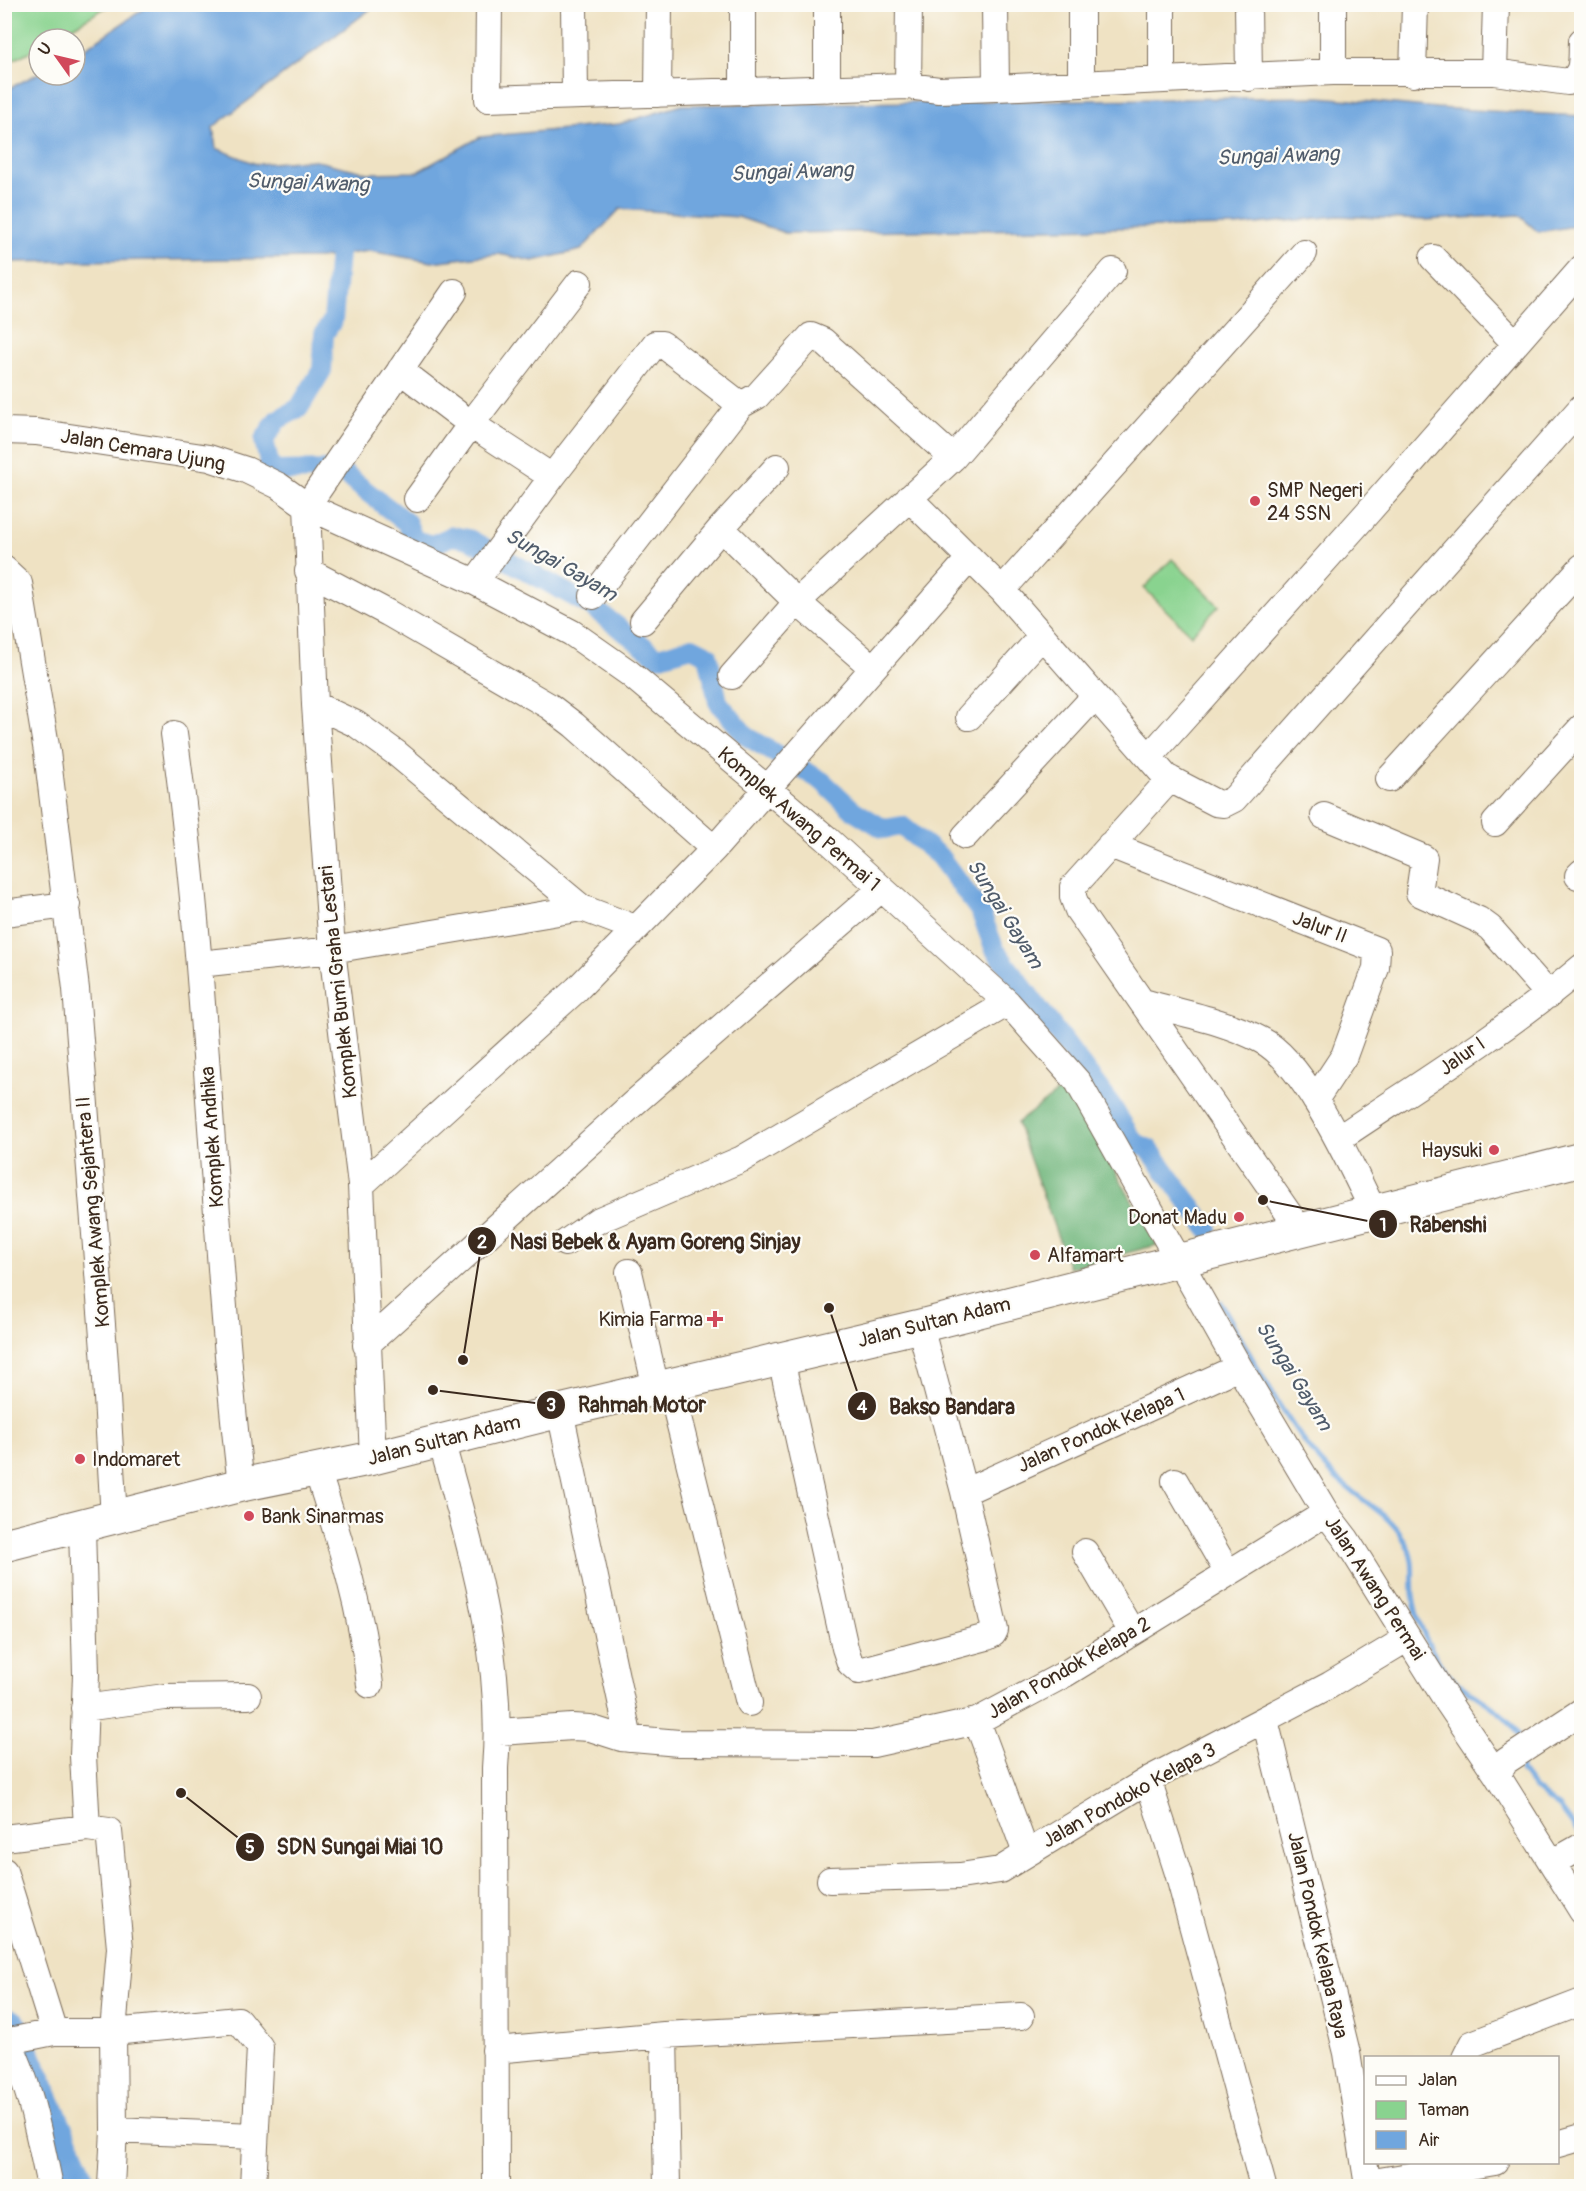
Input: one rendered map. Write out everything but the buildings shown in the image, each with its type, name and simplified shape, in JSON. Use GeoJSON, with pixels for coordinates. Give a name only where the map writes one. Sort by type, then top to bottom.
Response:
{"type":"FeatureCollection","features":[{"type":"Feature","properties":{"kind":"main road","name":"Jalan Sultan Adam"},"geometry":{"type":"LineString","coordinates":[[4,1545],[241,1485],[373,1458],[663,1386],[920,1326],[1581,1158]]}},
{"type":"Feature","properties":{"kind":"street"},"geometry":{"type":"LineString","coordinates":[[489,4],[488,99],[908,86],[939,90],[1162,79],[1249,78],[1333,72],[1413,74],[1494,72],[1568,82],[1576,79],[1581,71],[1581,41]]}},
{"type":"Feature","properties":{"kind":"street"},"geometry":{"type":"LineString","coordinates":[[574,4],[575,96]]}},
{"type":"Feature","properties":{"kind":"street"},"geometry":{"type":"LineString","coordinates":[[658,94],[659,4]]}},
{"type":"Feature","properties":{"kind":"street"},"geometry":{"type":"LineString","coordinates":[[743,4],[743,92]]}},
{"type":"Feature","properties":{"kind":"street"},"geometry":{"type":"LineString","coordinates":[[827,4],[827,89]]}},
{"type":"Feature","properties":{"kind":"street"},"geometry":{"type":"LineString","coordinates":[[908,86],[909,4]]}},
{"type":"Feature","properties":{"kind":"street"},"geometry":{"type":"LineString","coordinates":[[995,4],[996,88]]}},
{"type":"Feature","properties":{"kind":"street"},"geometry":{"type":"LineString","coordinates":[[1081,4],[1081,84]]}},
{"type":"Feature","properties":{"kind":"street"},"geometry":{"type":"LineString","coordinates":[[1162,4],[1162,79]]}},
{"type":"Feature","properties":{"kind":"street"},"geometry":{"type":"LineString","coordinates":[[1248,4],[1249,78]]}},
{"type":"Feature","properties":{"kind":"street"},"geometry":{"type":"LineString","coordinates":[[1333,4],[1333,72]]}},
{"type":"Feature","properties":{"kind":"street"},"geometry":{"type":"LineString","coordinates":[[1413,74],[1415,4]]}},
{"type":"Feature","properties":{"kind":"street"},"geometry":{"type":"LineString","coordinates":[[1494,72],[1496,4]]}},
{"type":"Feature","properties":{"kind":"street"},"geometry":{"type":"LineString","coordinates":[[1002,590],[1304,253]]}},
{"type":"Feature","properties":{"kind":"street"},"geometry":{"type":"LineString","coordinates":[[1433,258],[1515,343]]}},
{"type":"Feature","properties":{"kind":"street"},"geometry":{"type":"LineString","coordinates":[[1150,756],[1369,511],[1581,268]]}},
{"type":"Feature","properties":{"kind":"street"},"geometry":{"type":"LineString","coordinates":[[732,676],[797,602],[953,458],[1113,271]]}},
{"type":"Feature","properties":{"kind":"street"},"geometry":{"type":"LineString","coordinates":[[417,499],[471,424],[579,283]]}},
{"type":"Feature","properties":{"kind":"street"},"geometry":{"type":"LineString","coordinates":[[307,506],[454,292]]}},
{"type":"Feature","properties":{"kind":"street"},"geometry":{"type":"LineString","coordinates":[[593,596],[741,405],[757,396],[811,336],[817,336],[953,458]]}},
{"type":"Feature","properties":{"kind":"street"},"geometry":{"type":"LineString","coordinates":[[475,582],[552,477],[655,344],[662,344],[741,405]]}},
{"type":"Feature","properties":{"kind":"street"},"geometry":{"type":"LineString","coordinates":[[400,370],[471,424],[552,477]]}},
{"type":"Feature","properties":{"kind":"street"},"geometry":{"type":"LineString","coordinates":[[909,498],[1002,590],[1094,697],[1170,779],[1216,803],[1224,804],[1234,799],[1581,407]]}},
{"type":"Feature","properties":{"kind":"street","name":"Jalan Cemara Ujung"},"geometry":{"type":"LineString","coordinates":[[4,431],[36,432],[209,458],[246,470],[279,486],[307,506]]}},
{"type":"Feature","properties":{"kind":"street"},"geometry":{"type":"LineString","coordinates":[[643,621],[721,528],[777,467]]}},
{"type":"Feature","properties":{"kind":"street","name":"Komplek Bumi Graha Lestari"},"geometry":{"type":"LineString","coordinates":[[307,506],[315,705],[332,950],[361,1185],[366,1345],[373,1458]]}},
{"type":"Feature","properties":{"kind":"street","name":"Komplek Awang Permai 1"},"geometry":{"type":"LineString","coordinates":[[307,506],[475,582],[572,633],[781,772],[826,838],[1008,1003],[1078,1082],[1178,1259]]}},
{"type":"Feature","properties":{"kind":"street"},"geometry":{"type":"LineString","coordinates":[[721,528],[797,602],[873,669]]}},
{"type":"Feature","properties":{"kind":"street"},"geometry":{"type":"LineString","coordinates":[[361,1185],[577,989],[714,849],[970,558]]}},
{"type":"Feature","properties":{"kind":"street"},"geometry":{"type":"LineString","coordinates":[[1389,779],[1581,567]]}},
{"type":"Feature","properties":{"kind":"street","name":"Komplek Awang Sejahtera II"},"geometry":{"type":"LineString","coordinates":[[4,569],[19,583],[47,752],[67,905],[76,989],[102,1316],[114,1519]]}},
{"type":"Feature","properties":{"kind":"street"},"geometry":{"type":"LineString","coordinates":[[308,571],[388,613],[549,706],[574,725],[714,849]]}},
{"type":"Feature","properties":{"kind":"street"},"geometry":{"type":"LineString","coordinates":[[969,717],[1042,636]]}},
{"type":"Feature","properties":{"kind":"street"},"geometry":{"type":"LineString","coordinates":[[965,836],[1094,697]]}},
{"type":"Feature","properties":{"kind":"street"},"geometry":{"type":"LineString","coordinates":[[315,705],[356,724],[396,753],[582,908],[635,928]]}},
{"type":"Feature","properties":{"kind":"street"},"geometry":{"type":"LineString","coordinates":[[1495,823],[1581,727]]}},
{"type":"Feature","properties":{"kind":"street","name":"Komplek Andhika"},"geometry":{"type":"LineString","coordinates":[[174,734],[182,788],[198,964],[227,1367],[241,1485]]}},
{"type":"Feature","properties":{"kind":"street"},"geometry":{"type":"LineString","coordinates":[[1170,779],[1073,887],[1073,897],[1078,910],[1300,1230]]}},
{"type":"Feature","properties":{"kind":"street"},"geometry":{"type":"LineString","coordinates":[[1324,816],[1424,858],[1419,892],[1479,920],[1490,928],[1549,995]]}},
{"type":"Feature","properties":{"kind":"street","name":"Jalur II"},"geometry":{"type":"LineString","coordinates":[[1110,845],[1377,950],[1376,968],[1344,1056],[1315,1100]]}},
{"type":"Feature","properties":{"kind":"street"},"geometry":{"type":"LineString","coordinates":[[366,1345],[634,1103],[881,889]]}},
{"type":"Feature","properties":{"kind":"street"},"geometry":{"type":"LineString","coordinates":[[4,913],[67,905]]}},
{"type":"Feature","properties":{"kind":"street"},"geometry":{"type":"LineString","coordinates":[[198,964],[332,950],[582,908]]}},
{"type":"Feature","properties":{"kind":"street","name":"Jalur I"},"geometry":{"type":"LineString","coordinates":[[1338,1139],[1549,995],[1581,967]]}},
{"type":"Feature","properties":{"kind":"street"},"geometry":{"type":"LineString","coordinates":[[1143,1002],[1261,1040],[1280,1054],[1315,1100],[1338,1139],[1373,1210]]}},
{"type":"Feature","properties":{"kind":"street"},"geometry":{"type":"LineString","coordinates":[[565,1243],[597,1221],[742,1159],[1008,1003]]}},
{"type":"Feature","properties":{"kind":"street","name":"Jalan Awang Permai"},"geometry":{"type":"LineString","coordinates":[[1178,1259],[1326,1513],[1346,1539],[1408,1638],[1502,1768],[1552,1863],[1581,1911]]}},
{"type":"Feature","properties":{"kind":"street"},"geometry":{"type":"LineString","coordinates":[[629,1272],[663,1386],[749,1703]]}},
{"type":"Feature","properties":{"kind":"street"},"geometry":{"type":"LineString","coordinates":[[782,1359],[845,1648],[850,1663],[859,1671],[993,1634],[995,1630],[964,1492],[920,1326]]}},
{"type":"Feature","properties":{"kind":"street","name":"Jalan Pondok Kelapa 1"},"geometry":{"type":"LineString","coordinates":[[964,1492],[1239,1367]]}},
{"type":"Feature","properties":{"kind":"street"},"geometry":{"type":"LineString","coordinates":[[560,1411],[629,1739]]}},
{"type":"Feature","properties":{"kind":"street"},"geometry":{"type":"LineString","coordinates":[[441,1440],[472,1553],[489,1634],[498,1704],[499,1732],[495,1768],[496,2187]]}},
{"type":"Feature","properties":{"kind":"street"},"geometry":{"type":"LineString","coordinates":[[317,1470],[350,1572],[366,1648],[370,1685]]}},
{"type":"Feature","properties":{"kind":"street"},"geometry":{"type":"LineString","coordinates":[[1174,1481],[1228,1573]]}},
{"type":"Feature","properties":{"kind":"street","name":"Jalan Pondok Kelapa 2"},"geometry":{"type":"LineString","coordinates":[[499,1732],[590,1728],[629,1739],[679,1743],[873,1744],[977,1721],[1065,1674],[1326,1513]]}},
{"type":"Feature","properties":{"kind":"street"},"geometry":{"type":"LineString","coordinates":[[82,1527],[83,1756],[87,1827]]}},
{"type":"Feature","properties":{"kind":"street"},"geometry":{"type":"LineString","coordinates":[[1085,1552],[1132,1632]]}},
{"type":"Feature","properties":{"kind":"street","name":"Jalan Pondoko Kelapa 3"},"geometry":{"type":"LineString","coordinates":[[830,1880],[960,1876],[1000,1870],[1148,1780],[1265,1720],[1408,1638]]}},
{"type":"Feature","properties":{"kind":"street"},"geometry":{"type":"LineString","coordinates":[[84,1708],[165,1697],[248,1696]]}},
{"type":"Feature","properties":{"kind":"street"},"geometry":{"type":"LineString","coordinates":[[1502,1768],[1534,1740],[1581,1711]]}},
{"type":"Feature","properties":{"kind":"street","name":"Jalan Pondok Kelapa Raya"},"geometry":{"type":"LineString","coordinates":[[1265,1720],[1347,2053],[1367,2185]]}},
{"type":"Feature","properties":{"kind":"street"},"geometry":{"type":"LineString","coordinates":[[977,1721],[1026,1853]]}},
{"type":"Feature","properties":{"kind":"street"},"geometry":{"type":"LineString","coordinates":[[1148,1780],[1197,1940],[1263,2187]]}},
{"type":"Feature","properties":{"kind":"street"},"geometry":{"type":"LineString","coordinates":[[4,1838],[87,1827],[109,1830],[120,1948],[113,2032],[114,2130],[111,2187]]}},
{"type":"Feature","properties":{"kind":"street"},"geometry":{"type":"LineString","coordinates":[[1552,1863],[1581,1846]]}},
{"type":"Feature","properties":{"kind":"street"},"geometry":{"type":"LineString","coordinates":[[4,1871],[54,2032]]}},
{"type":"Feature","properties":{"kind":"street"},"geometry":{"type":"LineString","coordinates":[[1466,2056],[1472,2043],[1581,2002]]}},
{"type":"Feature","properties":{"kind":"street"},"geometry":{"type":"LineString","coordinates":[[495,2050],[664,2035],[1022,2016]]}},
{"type":"Feature","properties":{"kind":"street"},"geometry":{"type":"LineString","coordinates":[[50,2187],[30,2101],[11,2040],[54,2032],[113,2032],[238,2020],[260,2048],[253,2187]]}},
{"type":"Feature","properties":{"kind":"street"},"geometry":{"type":"LineString","coordinates":[[664,2035],[668,2187]]}},
{"type":"Feature","properties":{"kind":"street"},"geometry":{"type":"LineString","coordinates":[[114,2130],[254,2136]]}},
{"type":"Feature","properties":{"kind":"street"},"geometry":{"type":"LineString","coordinates":[[1559,2143],[1581,2137]]}},
{"type":"Feature","properties":{"kind":"street"},"geometry":{"type":"LineString","coordinates":[[1367,2185],[1489,2164]]}},
{"type":"Feature","properties":{"kind":"green space"},"geometry":{"type":"Polygon","coordinates":[[[5,4],[110,4],[72,27],[27,27],[27,53],[5,64],[5,4]]]}},
{"type":"Feature","properties":{"kind":"green space"},"geometry":{"type":"Polygon","coordinates":[[[1172,559],[1219,606],[1191,635],[1144,588],[1172,559]]]}},
{"type":"Feature","properties":{"kind":"green space"},"geometry":{"type":"Polygon","coordinates":[[[1067,1085],[1157,1245],[1069,1268],[1017,1123],[1067,1085]]]}},
{"type":"Feature","properties":{"kind":"water","name":"Sungai Awang"},"geometry":{"type":"Polygon","coordinates":[[[150,5],[376,5],[213,127],[216,148],[256,164],[313,160],[368,173],[417,172],[480,137],[619,124],[682,105],[1320,97],[1437,108],[1581,116],[1581,225],[1538,232],[1519,215],[1424,220],[1338,216],[1236,226],[785,233],[738,217],[620,209],[581,250],[533,261],[498,254],[432,262],[369,251],[320,258],[5,262],[4,91],[27,79],[27,87],[87,87],[87,47],[150,5]]]}},
{"type":"Feature","properties":{"kind":"waterway","name":"Sungai Gayam"},"geometry":{"type":"LineString","coordinates":[[341,230],[333,320],[324,334],[322,370],[299,408],[277,420],[264,440],[271,471],[339,470],[407,523],[414,540],[432,545],[452,536],[469,539],[589,605],[658,657],[692,647],[708,655],[718,702],[746,736],[822,781],[853,810],[884,829],[902,826],[939,856],[980,911],[995,950],[1109,1102],[1134,1142],[1149,1149],[1208,1229]]}},
{"type":"Feature","properties":{"kind":"waterway","name":"Sungai Gayam"},"geometry":{"type":"LineString","coordinates":[[1221,1303],[1285,1414],[1315,1455],[1341,1482],[1388,1519],[1403,1538],[1412,1559],[1413,1594],[1419,1622],[1441,1665],[1450,1676],[1506,1719],[1515,1730],[1521,1743]]}},
{"type":"Feature","properties":{"kind":"waterway","name":"Sungai Gayam"},"geometry":{"type":"LineString","coordinates":[[1521,1760],[1521,1771],[1534,1788],[1560,1808],[1582,1837]]}},
{"type":"Feature","properties":{"kind":"waterway"},"geometry":{"type":"LineString","coordinates":[[4,2014],[11,2026]]}},
{"type":"Feature","properties":{"kind":"waterway"},"geometry":{"type":"LineString","coordinates":[[11,2026],[75,2171],[79,2186]]}},
{"type":"Feature","properties":{"kind":"place","name":"SMP Negeri 24 SSN"},"geometry":{"type":"Point","coordinates":[1255,501]}},
{"type":"Feature","properties":{"kind":"place","name":"Haysuki"},"geometry":{"type":"Point","coordinates":[1494,1150]}},
{"type":"Feature","properties":{"kind":"place","name":"Rabenshi"},"geometry":{"type":"Point","coordinates":[1263,1200]}},
{"type":"Feature","properties":{"kind":"place","name":"Donat Madu"},"geometry":{"type":"Point","coordinates":[1239,1217]}},
{"type":"Feature","properties":{"kind":"place","name":"Alfamart"},"geometry":{"type":"Point","coordinates":[1035,1255]}},
{"type":"Feature","properties":{"kind":"place","name":"Bakso Bandara"},"geometry":{"type":"Point","coordinates":[829,1308]}},
{"type":"Feature","properties":{"kind":"place","name":"Kimia Farma"},"geometry":{"type":"Point","coordinates":[715,1319]}},
{"type":"Feature","properties":{"kind":"place","name":"Nasi Bebek & Ayam Goreng Sinjay"},"geometry":{"type":"Point","coordinates":[463,1360]}},
{"type":"Feature","properties":{"kind":"place","name":"Rahmah Motor"},"geometry":{"type":"Point","coordinates":[433,1390]}},
{"type":"Feature","properties":{"kind":"place","name":"Indomaret"},"geometry":{"type":"Point","coordinates":[80,1459]}},
{"type":"Feature","properties":{"kind":"place","name":"Bank Sinarmas"},"geometry":{"type":"Point","coordinates":[249,1516]}},
{"type":"Feature","properties":{"kind":"place","name":"SDN Sungai Miai 10"},"geometry":{"type":"Point","coordinates":[181,1793]}}]}
